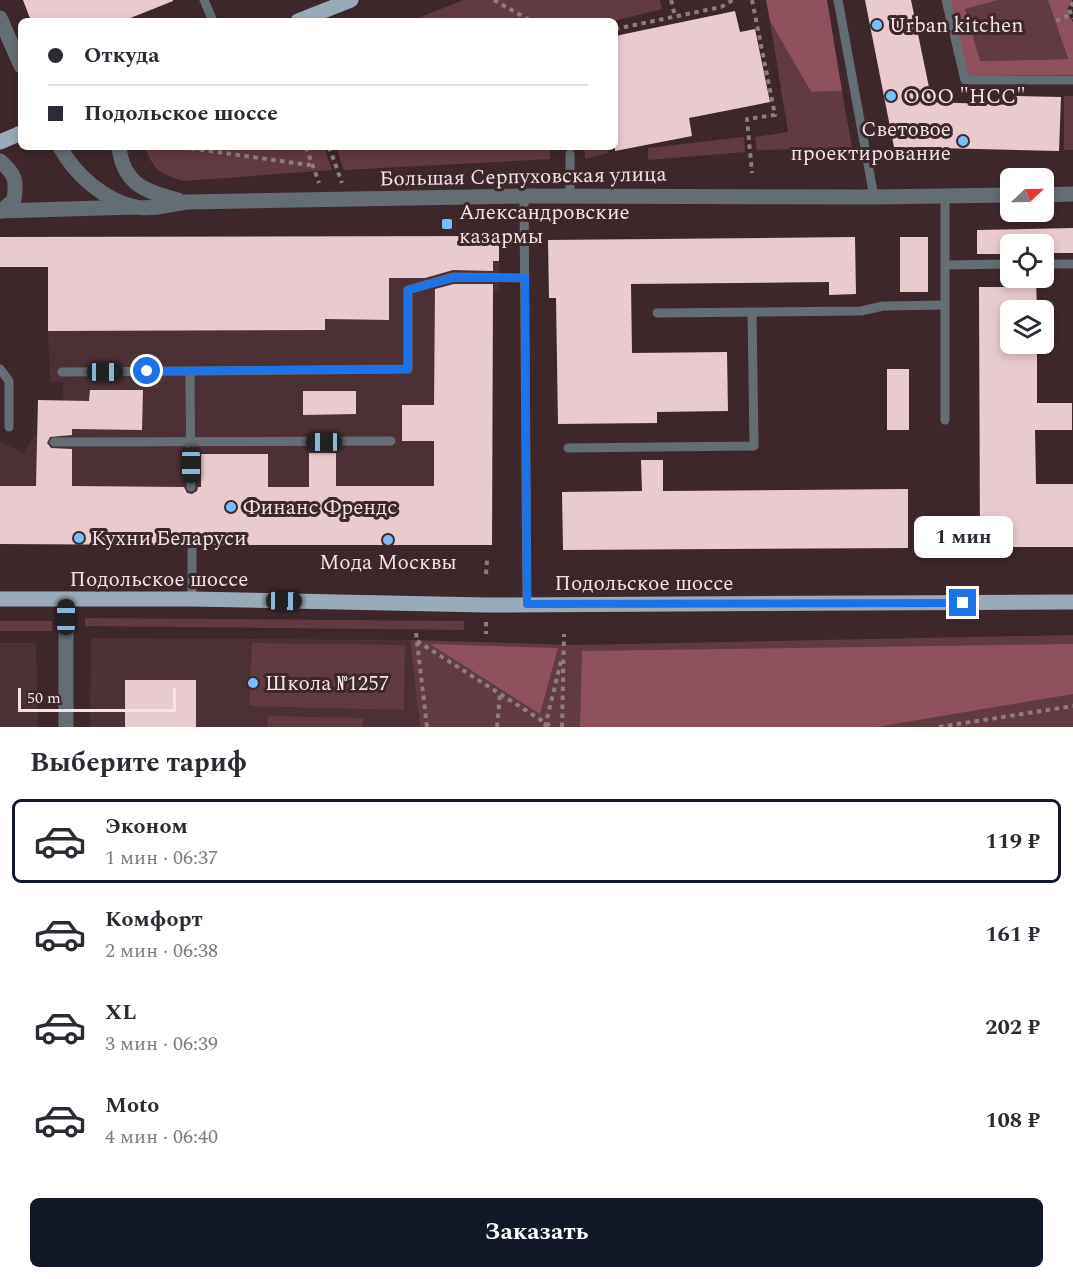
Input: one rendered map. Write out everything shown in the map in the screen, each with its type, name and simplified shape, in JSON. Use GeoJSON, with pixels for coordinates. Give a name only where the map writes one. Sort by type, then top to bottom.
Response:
{"type":"FeatureCollection","features":[{"type":"Feature","properties":{"kind":"main road"},"geometry":{"type":"LineString","coordinates":[[306,18],[351,0]]}},
{"type":"Feature","properties":{"kind":"main road"},"geometry":{"type":"LineString","coordinates":[[0,142],[18,134]]}},
{"type":"Feature","properties":{"kind":"main road","name":"Подольское шоссе"},"geometry":{"type":"LineString","coordinates":[[0,599],[192,599],[527,604],[1073,602]]}},
{"type":"Feature","properties":{"kind":"street"},"geometry":{"type":"LineString","coordinates":[[0,18],[18,59]]}},
{"type":"Feature","properties":{"kind":"street","name":"Большая Серпуховская улица"},"geometry":{"type":"LineString","coordinates":[[62,150],[86,181],[115,200],[138,207],[188,202],[524,196],[1000,195]]}},
{"type":"Feature","properties":{"kind":"street"},"geometry":{"type":"LineString","coordinates":[[119,150],[120,157],[130,178],[146,190],[188,202]]}},
{"type":"Feature","properties":{"kind":"street"},"geometry":{"type":"LineString","coordinates":[[0,161],[10,170],[16,183],[14,200],[1,211]]}},
{"type":"Feature","properties":{"kind":"street"},"geometry":{"type":"LineString","coordinates":[[1054,195],[1073,194]]}},
{"type":"Feature","properties":{"kind":"street"},"geometry":{"type":"LineString","coordinates":[[1,211],[138,207]]}},
{"type":"Feature","properties":{"kind":"street"},"geometry":{"type":"LineString","coordinates":[[66,599],[66,727]]}},
{"type":"Feature","properties":{"kind":"lane"},"geometry":{"type":"LineString","coordinates":[[204,0],[212,18]]}},
{"type":"Feature","properties":{"kind":"lane"},"geometry":{"type":"LineString","coordinates":[[838,0],[874,197]]}},
{"type":"Feature","properties":{"kind":"lane"},"geometry":{"type":"LineString","coordinates":[[946,0],[964,80],[1073,80]]}},
{"type":"Feature","properties":{"kind":"lane"},"geometry":{"type":"LineString","coordinates":[[570,154],[570,196]]}},
{"type":"Feature","properties":{"kind":"lane"},"geometry":{"type":"LineString","coordinates":[[524,196],[527,604]]}},
{"type":"Feature","properties":{"kind":"lane"},"geometry":{"type":"LineString","coordinates":[[945,196],[945,420]]}},
{"type":"Feature","properties":{"kind":"lane"},"geometry":{"type":"LineString","coordinates":[[945,265],[1000,264]]}},
{"type":"Feature","properties":{"kind":"lane"},"geometry":{"type":"LineString","coordinates":[[1054,264],[1073,264]]}},
{"type":"Feature","properties":{"kind":"lane"},"geometry":{"type":"LineString","coordinates":[[62,372],[408,369],[408,290],[453,278],[525,278]]}},
{"type":"Feature","properties":{"kind":"lane"},"geometry":{"type":"LineString","coordinates":[[657,313],[861,311],[883,306],[945,305]]}},
{"type":"Feature","properties":{"kind":"lane"},"geometry":{"type":"LineString","coordinates":[[568,448],[753,446],[752,312]]}},
{"type":"Feature","properties":{"kind":"lane"},"geometry":{"type":"LineString","coordinates":[[0,369],[9,381],[9,427]]}},
{"type":"Feature","properties":{"kind":"lane"},"geometry":{"type":"LineString","coordinates":[[190,371],[191,487]]}},
{"type":"Feature","properties":{"kind":"lane"},"geometry":{"type":"LineString","coordinates":[[54,442],[391,441]]}},
{"type":"Feature","properties":{"kind":"lane"},"geometry":{"type":"LineString","coordinates":[[192,545],[192,599]]}},
{"type":"Feature","properties":{"kind":"path"},"geometry":{"type":"LineString","coordinates":[[494,0],[526,18]]}},
{"type":"Feature","properties":{"kind":"path"},"geometry":{"type":"LineString","coordinates":[[671,0],[675,16]]}},
{"type":"Feature","properties":{"kind":"path"},"geometry":{"type":"LineString","coordinates":[[718,0],[721,7]]}},
{"type":"Feature","properties":{"kind":"path"},"geometry":{"type":"LineString","coordinates":[[618,28],[721,7],[733,0]]}},
{"type":"Feature","properties":{"kind":"path"},"geometry":{"type":"LineString","coordinates":[[752,0],[775,115],[747,119],[753,173]]}},
{"type":"Feature","properties":{"kind":"path"},"geometry":{"type":"LineString","coordinates":[[1056,21],[1072,17],[1069,9],[1073,2]]}},
{"type":"Feature","properties":{"kind":"path"},"geometry":{"type":"LineString","coordinates":[[203,150],[309,165],[313,163]]}},
{"type":"Feature","properties":{"kind":"path"},"geometry":{"type":"LineString","coordinates":[[307,150],[319,184]]}},
{"type":"Feature","properties":{"kind":"path"},"geometry":{"type":"LineString","coordinates":[[331,150],[342,183]]}},
{"type":"Feature","properties":{"kind":"path"},"geometry":{"type":"LineString","coordinates":[[486,574],[487,560]]}},
{"type":"Feature","properties":{"kind":"path"},"geometry":{"type":"LineString","coordinates":[[486,620],[486,633]]}},
{"type":"Feature","properties":{"kind":"path"},"geometry":{"type":"LineString","coordinates":[[416,633],[427,727]]}},
{"type":"Feature","properties":{"kind":"path"},"geometry":{"type":"LineString","coordinates":[[562,727],[564,634]]}},
{"type":"Feature","properties":{"kind":"path"},"geometry":{"type":"LineString","coordinates":[[417,641],[545,725],[552,727]]}},
{"type":"Feature","properties":{"kind":"path"},"geometry":{"type":"LineString","coordinates":[[545,725],[564,651]]}},
{"type":"Feature","properties":{"kind":"path"},"geometry":{"type":"LineString","coordinates":[[497,727],[500,694]]}},
{"type":"Feature","properties":{"kind":"path"},"geometry":{"type":"LineString","coordinates":[[939,727],[1073,706]]}},
{"type":"Feature","properties":{"kind":"shaded area"},"geometry":{"type":"Polygon","coordinates":[[[463,0],[660,0],[662,9],[618,20],[618,18],[418,18],[463,0]]]}},
{"type":"Feature","properties":{"kind":"shaded area"},"geometry":{"type":"Polygon","coordinates":[[[766,0],[827,0],[842,91],[811,92],[770,21],[766,0]]]}},
{"type":"Feature","properties":{"kind":"shaded area"},"geometry":{"type":"Polygon","coordinates":[[[950,0],[998,0],[965,9],[980,61],[1068,59],[1048,0],[1072,0],[1068,11],[1073,22],[1073,75],[967,76],[950,0]]]}},
{"type":"Feature","properties":{"kind":"shaded area"},"geometry":{"type":"Polygon","coordinates":[[[998,0],[1048,0],[1068,59],[979,61],[965,9],[998,0]]]}},
{"type":"Feature","properties":{"kind":"shaded area"},"geometry":{"type":"Polygon","coordinates":[[[770,21],[811,92],[842,91],[852,148],[757,150],[755,137],[788,132],[770,21]]]}},
{"type":"Feature","properties":{"kind":"shaded area"},"geometry":{"type":"Polygon","coordinates":[[[1064,96],[1073,96],[1073,150],[1064,150],[1064,96]]]}},
{"type":"Feature","properties":{"kind":"shaded area"},"geometry":{"type":"Polygon","coordinates":[[[744,137],[745,152],[648,160],[648,148],[744,137]]]}},
{"type":"Feature","properties":{"kind":"shaded area"},"geometry":{"type":"Polygon","coordinates":[[[146,150],[325,150],[332,170],[184,181],[163,173],[152,161],[146,150]]]}},
{"type":"Feature","properties":{"kind":"shaded area"},"geometry":{"type":"Polygon","coordinates":[[[337,150],[550,150],[550,159],[344,170],[337,150]]]}},
{"type":"Feature","properties":{"kind":"shaded area"},"geometry":{"type":"Polygon","coordinates":[[[584,150],[608,150],[608,153],[585,159],[584,150]]]}},
{"type":"Feature","properties":{"kind":"shaded area"},"geometry":{"type":"Polygon","coordinates":[[[326,236],[499,236],[499,291],[493,291],[492,545],[0,544],[0,442],[23,453],[41,426],[64,425],[63,382],[50,382],[48,331],[324,330],[326,236]]]}},
{"type":"Feature","properties":{"kind":"shaded area"},"geometry":{"type":"Polygon","coordinates":[[[85,618],[464,621],[464,630],[85,626],[85,618]]]}},
{"type":"Feature","properties":{"kind":"shaded area"},"geometry":{"type":"Polygon","coordinates":[[[0,621],[52,621],[52,631],[0,631],[0,621]]]}},
{"type":"Feature","properties":{"kind":"shaded area"},"geometry":{"type":"Polygon","coordinates":[[[1073,635],[1073,727],[420,727],[410,640],[573,645],[1073,635]]]}},
{"type":"Feature","properties":{"kind":"shaded area","name":"Школа №1257"},"geometry":{"type":"Polygon","coordinates":[[[91,638],[410,640],[420,727],[90,727],[91,638]]]}},
{"type":"Feature","properties":{"kind":"shaded area"},"geometry":{"type":"Polygon","coordinates":[[[0,643],[36,643],[38,727],[0,727],[0,643]]]}},
{"type":"Feature","properties":{"kind":"shaded area"},"geometry":{"type":"Polygon","coordinates":[[[252,643],[405,645],[404,710],[249,706],[252,643]]]}},
{"type":"Feature","properties":{"kind":"shaded area"},"geometry":{"type":"Polygon","coordinates":[[[430,644],[558,648],[540,714],[430,644]]]}},
{"type":"Feature","properties":{"kind":"shaded area"},"geometry":{"type":"Polygon","coordinates":[[[1073,644],[1073,694],[876,727],[580,727],[582,651],[1073,644]]]}},
{"type":"Feature","properties":{"kind":"shaded area"},"geometry":{"type":"Polygon","coordinates":[[[268,716],[363,718],[362,727],[267,727],[268,716]]]}},
{"type":"Feature","properties":{"kind":"building"},"geometry":{"type":"Polygon","coordinates":[[[23,0],[173,0],[130,18],[30,18],[23,0]]]}},
{"type":"Feature","properties":{"kind":"building"},"geometry":{"type":"Polygon","coordinates":[[[865,0],[911,0],[932,102],[1015,105],[1015,96],[1061,97],[1059,151],[894,147],[865,0]]]}},
{"type":"Feature","properties":{"kind":"building"},"geometry":{"type":"Polygon","coordinates":[[[735,11],[740,32],[755,29],[770,102],[689,118],[692,136],[615,151],[618,150],[618,35],[735,11]]]}},
{"type":"Feature","properties":{"kind":"building"},"geometry":{"type":"Polygon","coordinates":[[[1073,228],[1073,253],[1054,253],[1054,234],[1000,234],[1000,254],[977,254],[977,230],[1073,228]]]}},
{"type":"Feature","properties":{"kind":"building"},"geometry":{"type":"Polygon","coordinates":[[[499,236],[499,261],[493,261],[493,271],[453,270],[425,278],[389,278],[389,320],[325,319],[325,330],[48,331],[48,267],[0,267],[0,237],[499,236]]]}},
{"type":"Feature","properties":{"kind":"building"},"geometry":{"type":"Polygon","coordinates":[[[855,237],[856,294],[829,295],[829,282],[631,284],[632,353],[727,352],[728,411],[657,412],[657,423],[558,424],[556,298],[549,298],[548,240],[855,237]]]}},
{"type":"Feature","properties":{"kind":"building"},"geometry":{"type":"Polygon","coordinates":[[[900,237],[928,237],[928,292],[900,292],[900,237]]]}},
{"type":"Feature","properties":{"kind":"building"},"geometry":{"type":"Polygon","coordinates":[[[454,284],[493,284],[492,545],[199,545],[193,538],[185,545],[0,544],[0,486],[36,486],[38,400],[89,401],[90,390],[143,390],[142,430],[72,429],[72,435],[50,437],[47,443],[51,448],[72,449],[72,486],[184,487],[187,493],[192,494],[197,491],[198,487],[201,487],[201,454],[268,454],[268,487],[309,487],[309,453],[336,453],[336,486],[434,486],[434,441],[402,441],[402,405],[434,405],[435,289],[454,284]]]}},
{"type":"Feature","properties":{"kind":"building"},"geometry":{"type":"Polygon","coordinates":[[[979,287],[1036,288],[1037,300],[1000,300],[1000,354],[1037,354],[1037,403],[1072,403],[1072,430],[1035,430],[1036,484],[1073,484],[1073,547],[980,547],[979,287]]]}},
{"type":"Feature","properties":{"kind":"building"},"geometry":{"type":"Polygon","coordinates":[[[887,369],[909,369],[909,430],[887,430],[887,369]]]}},
{"type":"Feature","properties":{"kind":"building"},"geometry":{"type":"Polygon","coordinates":[[[303,391],[356,391],[356,414],[303,415],[303,391]]]}},
{"type":"Feature","properties":{"kind":"building"},"geometry":{"type":"Polygon","coordinates":[[[641,460],[663,460],[663,491],[908,489],[908,548],[563,550],[562,492],[642,491],[641,460]]]}},
{"type":"Feature","properties":{"kind":"building"},"geometry":{"type":"Polygon","coordinates":[[[125,680],[196,680],[196,727],[125,727],[125,680]]]}},
{"type":"Feature","properties":{"kind":"place","name":"Urban kitchen"},"geometry":{"type":"Point","coordinates":[877,25]}},
{"type":"Feature","properties":{"kind":"place","name":"ООО \"НСС\""},"geometry":{"type":"Point","coordinates":[891,96]}},
{"type":"Feature","properties":{"kind":"place","name":"Световое проектирование"},"geometry":{"type":"Point","coordinates":[963,141]}},
{"type":"Feature","properties":{"kind":"place","name":"Александровские казармы"},"geometry":{"type":"Point","coordinates":[447,224]}},
{"type":"Feature","properties":{"kind":"place","name":"Финанс Френдс"},"geometry":{"type":"Point","coordinates":[231,507]}},
{"type":"Feature","properties":{"kind":"place","name":"Кухни Беларуси"},"geometry":{"type":"Point","coordinates":[79,538]}},
{"type":"Feature","properties":{"kind":"place","name":"Мода Москвы"},"geometry":{"type":"Point","coordinates":[388,540]}},
{"type":"Feature","properties":{"kind":"place","name":"Школа №1257"},"geometry":{"type":"Point","coordinates":[253,683]}},
{"type":"Feature","properties":{"kind":"route"},"geometry":{"type":"LineString","coordinates":[[147,371],[408,369],[408,290],[453,278],[525,278],[527,604],[963,603]]}}]}
